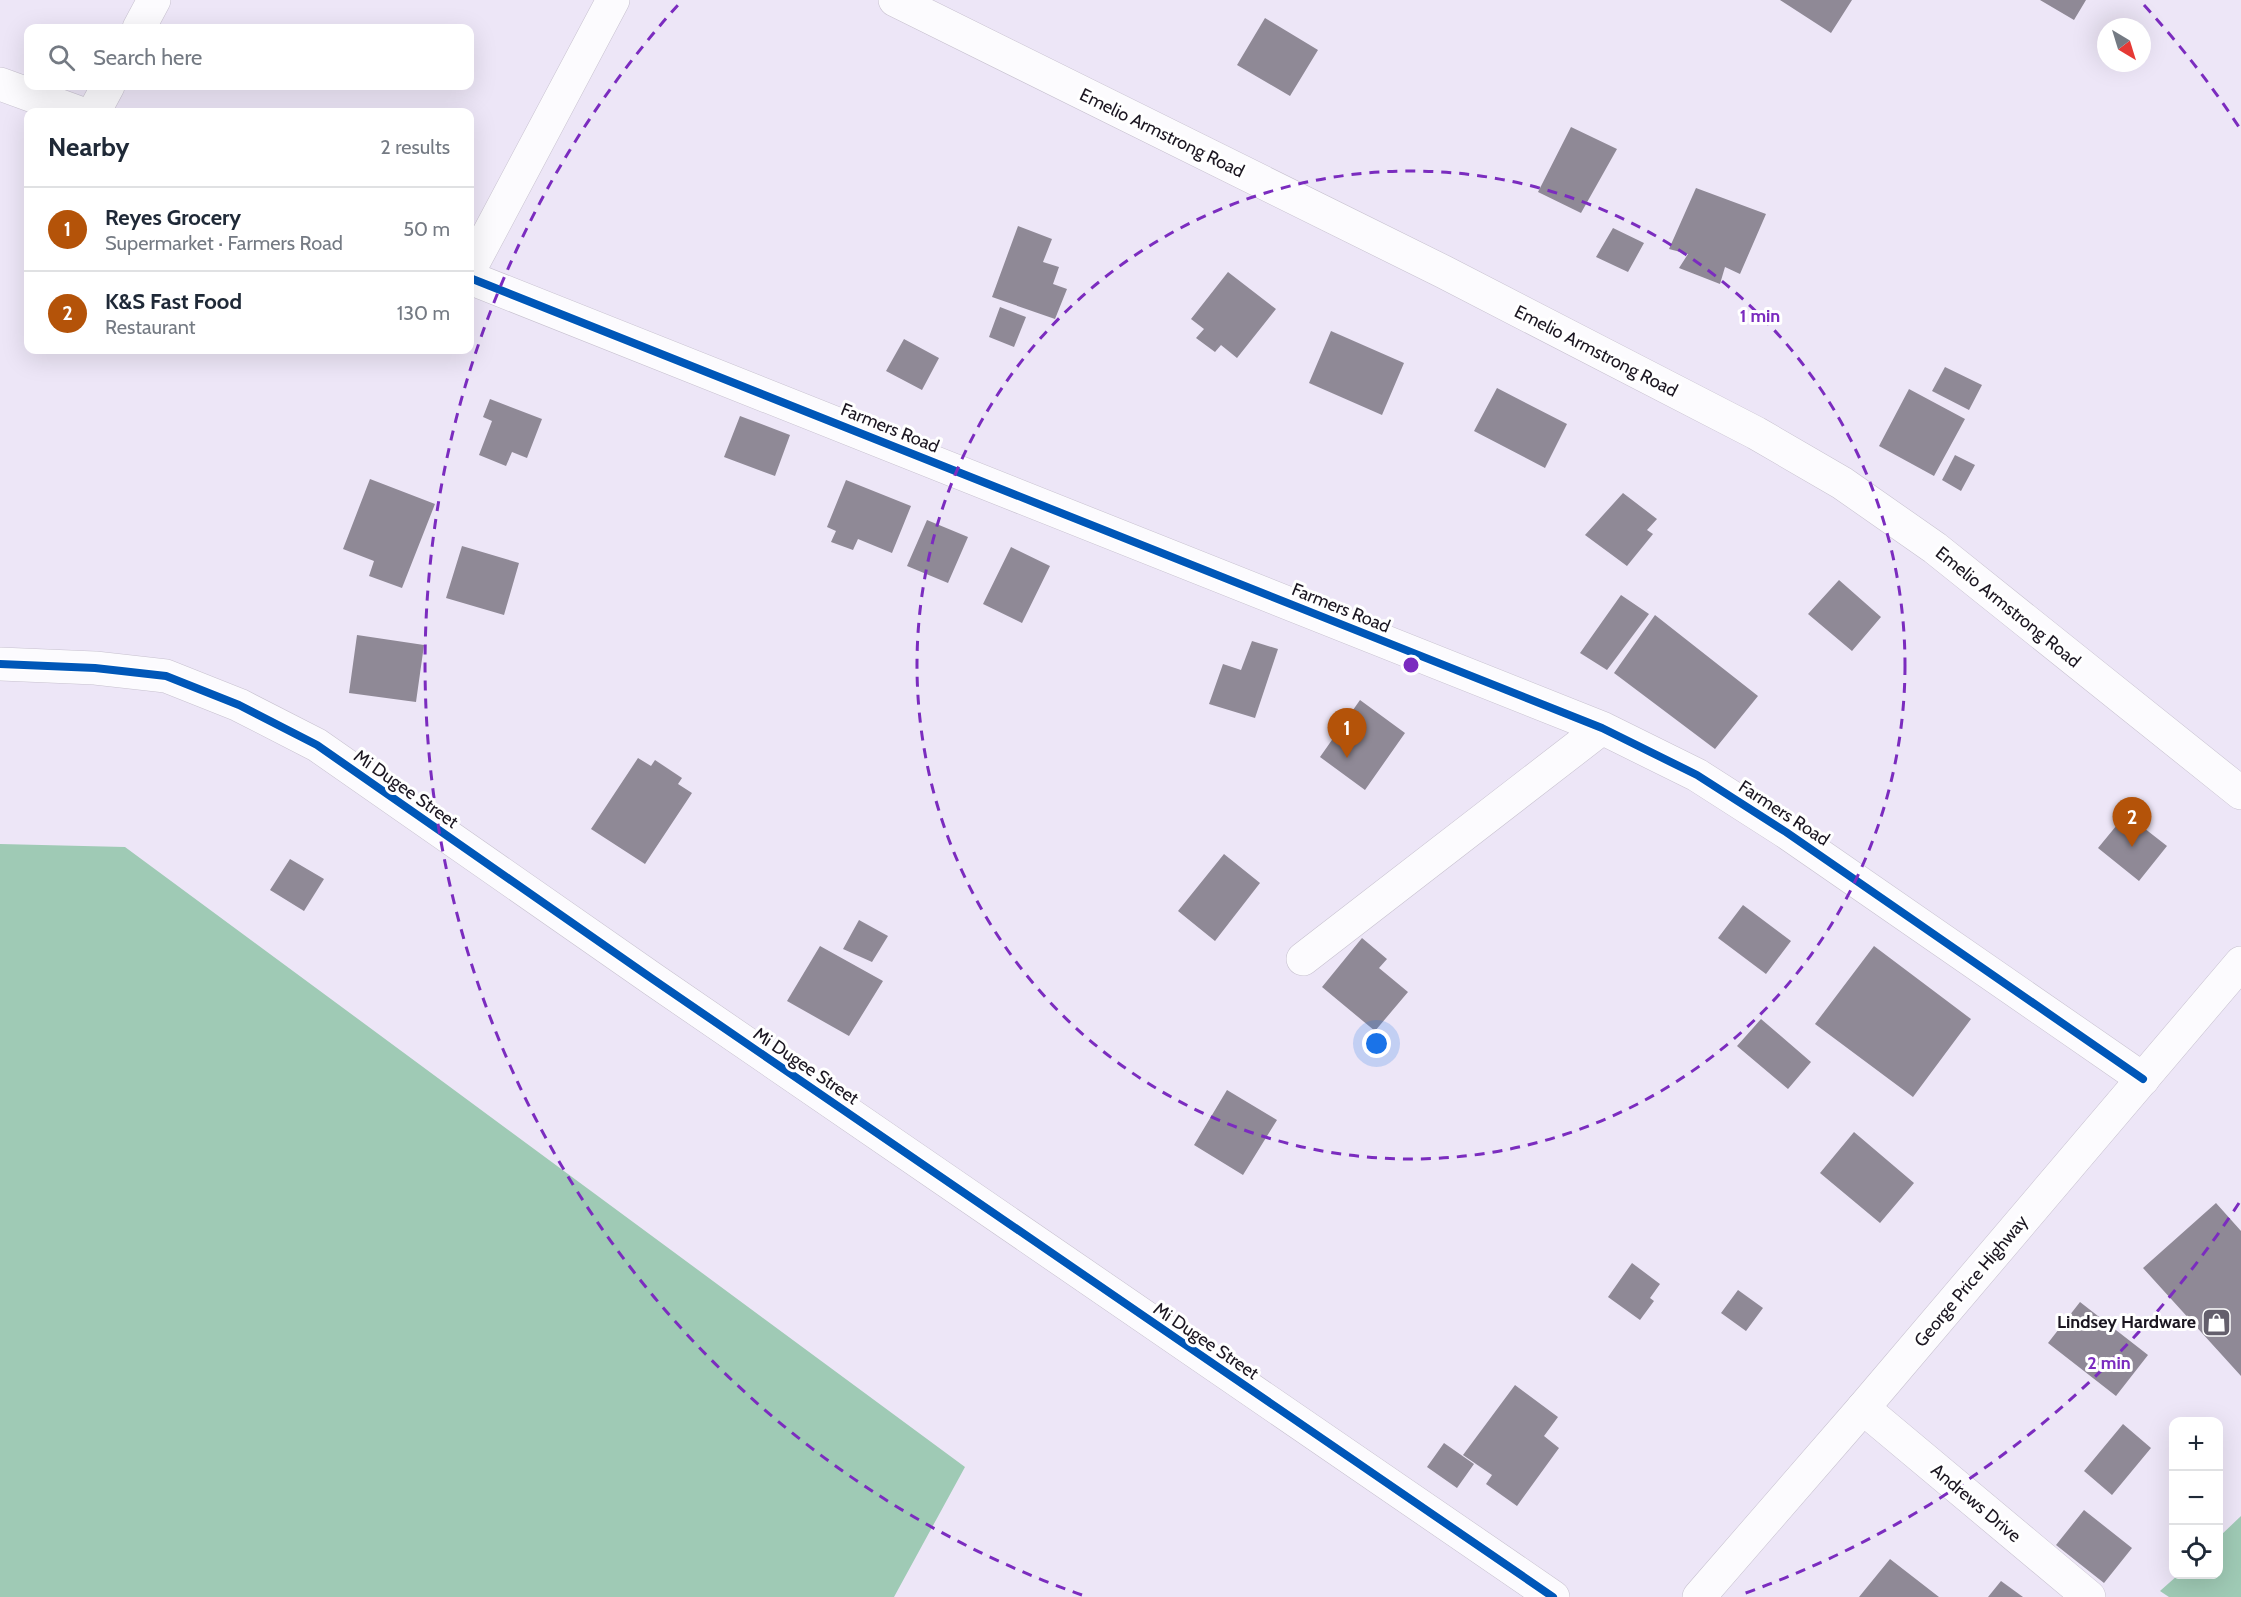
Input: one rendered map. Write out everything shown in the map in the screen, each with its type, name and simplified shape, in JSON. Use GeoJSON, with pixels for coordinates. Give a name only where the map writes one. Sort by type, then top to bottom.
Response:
{"type":"FeatureCollection","features":[{"type":"Feature","properties":{"kind":"main road"},"geometry":{"type":"LineString","coordinates":[[141,24],[154,0]]}},
{"type":"Feature","properties":{"kind":"main road"},"geometry":{"type":"LineString","coordinates":[[474,262],[614,0]]}},
{"type":"Feature","properties":{"kind":"main road","name":"Emelio Armstrong Road"},"geometry":{"type":"LineString","coordinates":[[895,0],[1454,278],[1756,433],[1842,483],[1935,548],[2241,793]]}},
{"type":"Feature","properties":{"kind":"main road"},"geometry":{"type":"LineString","coordinates":[[0,84],[66,108]]}},
{"type":"Feature","properties":{"kind":"main road"},"geometry":{"type":"LineString","coordinates":[[96,108],[106,90]]}},
{"type":"Feature","properties":{"kind":"main road","name":"Farmers Road"},"geometry":{"type":"LineString","coordinates":[[474,280],[1602,728],[1697,775],[1786,832],[2143,1079]]}},
{"type":"Feature","properties":{"kind":"main road","name":"Mi Dugee Street"},"geometry":{"type":"LineString","coordinates":[[0,664],[95,668],[166,676],[239,705],[317,744],[654,980],[1553,1597]]}},
{"type":"Feature","properties":{"kind":"main road"},"geometry":{"type":"LineString","coordinates":[[1303,959],[1602,728]]}},
{"type":"Feature","properties":{"kind":"main road","name":"George Price Highway"},"geometry":{"type":"LineString","coordinates":[[1699,1597],[1863,1408],[2241,963]]}},
{"type":"Feature","properties":{"kind":"main road","name":"Andrews Drive"},"geometry":{"type":"LineString","coordinates":[[1863,1408],[2089,1597]]}},
{"type":"Feature","properties":{"kind":"green space"},"geometry":{"type":"Polygon","coordinates":[[[0,844],[125,847],[965,1467],[894,1597],[0,1597],[0,844]]]}},
{"type":"Feature","properties":{"kind":"green space"},"geometry":{"type":"Polygon","coordinates":[[[2241,1516],[2241,1597],[2169,1597],[2160,1591],[2174,1579],[2223,1579],[2223,1533],[2241,1516]]]}},
{"type":"Feature","properties":{"kind":"building"},"geometry":{"type":"Polygon","coordinates":[[[1780,0],[1852,0],[1831,33],[1780,0]]]}},
{"type":"Feature","properties":{"kind":"building"},"geometry":{"type":"Polygon","coordinates":[[[2040,0],[2086,0],[2074,20],[2040,0]]]}},
{"type":"Feature","properties":{"kind":"building"},"geometry":{"type":"Polygon","coordinates":[[[1265,18],[1318,50],[1290,96],[1237,65],[1265,18]]]}},
{"type":"Feature","properties":{"kind":"building"},"geometry":{"type":"Polygon","coordinates":[[[1571,127],[1617,149],[1581,213],[1538,192],[1571,127]]]}},
{"type":"Feature","properties":{"kind":"building"},"geometry":{"type":"Polygon","coordinates":[[[1696,188],[1766,214],[1740,274],[1725,267],[1720,284],[1679,268],[1688,254],[1669,249],[1696,188]]]}},
{"type":"Feature","properties":{"kind":"building"},"geometry":{"type":"Polygon","coordinates":[[[1018,226],[1052,239],[1043,262],[1059,267],[1053,284],[1067,289],[1055,319],[992,297],[1018,226]]]}},
{"type":"Feature","properties":{"kind":"building"},"geometry":{"type":"Polygon","coordinates":[[[1613,228],[1644,243],[1628,272],[1596,257],[1613,228]]]}},
{"type":"Feature","properties":{"kind":"building"},"geometry":{"type":"Polygon","coordinates":[[[1228,272],[1276,309],[1237,358],[1221,345],[1215,352],[1196,338],[1204,329],[1191,319],[1228,272]]]}},
{"type":"Feature","properties":{"kind":"building"},"geometry":{"type":"Polygon","coordinates":[[[1000,307],[1026,317],[1014,347],[989,337],[1000,307]]]}},
{"type":"Feature","properties":{"kind":"building"},"geometry":{"type":"Polygon","coordinates":[[[1331,331],[1404,363],[1382,415],[1309,383],[1331,331]]]}},
{"type":"Feature","properties":{"kind":"building"},"geometry":{"type":"Polygon","coordinates":[[[904,339],[939,358],[922,390],[886,371],[904,339]]]}},
{"type":"Feature","properties":{"kind":"building"},"geometry":{"type":"Polygon","coordinates":[[[1945,367],[1982,385],[1969,410],[1932,391],[1945,367]]]}},
{"type":"Feature","properties":{"kind":"building"},"geometry":{"type":"Polygon","coordinates":[[[1497,388],[1567,424],[1545,468],[1474,431],[1497,388]]]}},
{"type":"Feature","properties":{"kind":"building"},"geometry":{"type":"Polygon","coordinates":[[[1909,389],[1965,419],[1934,476],[1879,446],[1909,389]]]}},
{"type":"Feature","properties":{"kind":"building"},"geometry":{"type":"Polygon","coordinates":[[[490,399],[542,419],[527,458],[512,452],[506,466],[479,455],[492,421],[483,417],[490,399]]]}},
{"type":"Feature","properties":{"kind":"building"},"geometry":{"type":"Polygon","coordinates":[[[740,416],[790,435],[775,476],[724,457],[740,416]]]}},
{"type":"Feature","properties":{"kind":"building"},"geometry":{"type":"Polygon","coordinates":[[[1955,455],[1975,465],[1961,491],[1942,480],[1955,455]]]}},
{"type":"Feature","properties":{"kind":"building"},"geometry":{"type":"Polygon","coordinates":[[[370,479],[435,504],[402,588],[369,576],[374,561],[343,549],[370,479]]]}},
{"type":"Feature","properties":{"kind":"building"},"geometry":{"type":"Polygon","coordinates":[[[846,480],[911,506],[892,553],[858,539],[853,550],[831,542],[836,531],[827,527],[846,480]]]}},
{"type":"Feature","properties":{"kind":"building"},"geometry":{"type":"Polygon","coordinates":[[[1623,493],[1657,519],[1647,530],[1653,534],[1627,566],[1585,535],[1623,493]]]}},
{"type":"Feature","properties":{"kind":"building"},"geometry":{"type":"Polygon","coordinates":[[[927,520],[968,537],[948,583],[907,566],[927,520]]]}},
{"type":"Feature","properties":{"kind":"building"},"geometry":{"type":"Polygon","coordinates":[[[462,546],[519,563],[504,615],[446,598],[462,546]]]}},
{"type":"Feature","properties":{"kind":"building"},"geometry":{"type":"Polygon","coordinates":[[[1011,547],[1050,566],[1022,623],[983,604],[1011,547]]]}},
{"type":"Feature","properties":{"kind":"building"},"geometry":{"type":"Polygon","coordinates":[[[1839,580],[1881,617],[1852,651],[1808,614],[1839,580]]]}},
{"type":"Feature","properties":{"kind":"building"},"geometry":{"type":"Polygon","coordinates":[[[1621,595],[1649,614],[1607,670],[1580,653],[1621,595]]]}},
{"type":"Feature","properties":{"kind":"building"},"geometry":{"type":"Polygon","coordinates":[[[1655,615],[1758,696],[1715,749],[1614,673],[1655,615]]]}},
{"type":"Feature","properties":{"kind":"building"},"geometry":{"type":"Polygon","coordinates":[[[357,635],[424,645],[416,702],[349,693],[357,635]]]}},
{"type":"Feature","properties":{"kind":"building"},"geometry":{"type":"Polygon","coordinates":[[[1252,641],[1278,649],[1255,718],[1209,704],[1223,664],[1241,670],[1252,641]]]}},
{"type":"Feature","properties":{"kind":"building"},"geometry":{"type":"Polygon","coordinates":[[[1360,700],[1405,733],[1365,790],[1320,757],[1360,700]]]}},
{"type":"Feature","properties":{"kind":"building"},"geometry":{"type":"Polygon","coordinates":[[[638,758],[651,766],[655,760],[682,778],[678,784],[692,793],[645,864],[591,829],[638,758]]]}},
{"type":"Feature","properties":{"kind":"building"},"geometry":{"type":"Polygon","coordinates":[[[2126,814],[2167,846],[2139,881],[2098,848],[2126,814]]]}},
{"type":"Feature","properties":{"kind":"building"},"geometry":{"type":"Polygon","coordinates":[[[1224,854],[1260,883],[1215,941],[1178,911],[1224,854]]]}},
{"type":"Feature","properties":{"kind":"building"},"geometry":{"type":"Polygon","coordinates":[[[290,859],[324,879],[304,911],[270,890],[290,859]]]}},
{"type":"Feature","properties":{"kind":"building"},"geometry":{"type":"Polygon","coordinates":[[[1743,905],[1791,941],[1766,974],[1718,938],[1743,905]]]}},
{"type":"Feature","properties":{"kind":"building"},"geometry":{"type":"Polygon","coordinates":[[[859,920],[888,936],[872,962],[843,949],[859,920]]]}},
{"type":"Feature","properties":{"kind":"building"},"geometry":{"type":"Polygon","coordinates":[[[1362,938],[1387,959],[1379,968],[1408,992],[1375,1031],[1322,987],[1362,938]]]}},
{"type":"Feature","properties":{"kind":"building"},"geometry":{"type":"Polygon","coordinates":[[[820,946],[883,981],[849,1036],[787,1001],[820,946]]]}},
{"type":"Feature","properties":{"kind":"building"},"geometry":{"type":"Polygon","coordinates":[[[1874,946],[1971,1019],[1913,1097],[1815,1024],[1874,946]]]}},
{"type":"Feature","properties":{"kind":"building"},"geometry":{"type":"Polygon","coordinates":[[[1761,1019],[1811,1062],[1788,1089],[1737,1046],[1761,1019]]]}},
{"type":"Feature","properties":{"kind":"building"},"geometry":{"type":"Polygon","coordinates":[[[1227,1090],[1277,1120],[1243,1175],[1194,1145],[1227,1090]]]}},
{"type":"Feature","properties":{"kind":"building"},"geometry":{"type":"Polygon","coordinates":[[[1854,1132],[1914,1183],[1880,1223],[1820,1173],[1854,1132]]]}},
{"type":"Feature","properties":{"kind":"building","name":"Lindsey Hardware"},"geometry":{"type":"Polygon","coordinates":[[[2216,1203],[2241,1231],[2241,1376],[2143,1268],[2216,1203]]]}},
{"type":"Feature","properties":{"kind":"building"},"geometry":{"type":"Polygon","coordinates":[[[1632,1263],[1660,1284],[1650,1298],[1654,1301],[1640,1320],[1608,1297],[1632,1263]]]}},
{"type":"Feature","properties":{"kind":"building"},"geometry":{"type":"Polygon","coordinates":[[[1738,1290],[1763,1308],[1746,1331],[1721,1313],[1738,1290]]]}},
{"type":"Feature","properties":{"kind":"building"},"geometry":{"type":"Polygon","coordinates":[[[2080,1302],[2148,1355],[2116,1396],[2048,1343],[2080,1302]]]}},
{"type":"Feature","properties":{"kind":"building"},"geometry":{"type":"Polygon","coordinates":[[[1515,1385],[1558,1417],[1544,1436],[1559,1448],[1517,1506],[1486,1484],[1492,1475],[1463,1455],[1515,1385]]]}},
{"type":"Feature","properties":{"kind":"building"},"geometry":{"type":"Polygon","coordinates":[[[2123,1424],[2151,1448],[2112,1495],[2084,1471],[2123,1424]]]}},
{"type":"Feature","properties":{"kind":"building"},"geometry":{"type":"Polygon","coordinates":[[[1444,1443],[1474,1464],[1457,1488],[1427,1467],[1444,1443]]]}},
{"type":"Feature","properties":{"kind":"building"},"geometry":{"type":"Polygon","coordinates":[[[2084,1510],[2132,1548],[2104,1583],[2056,1545],[2084,1510]]]}},
{"type":"Feature","properties":{"kind":"building"},"geometry":{"type":"Polygon","coordinates":[[[1890,1559],[1939,1597],[1859,1597],[1890,1559]]]}},
{"type":"Feature","properties":{"kind":"building"},"geometry":{"type":"Polygon","coordinates":[[[2001,1581],[2023,1597],[1988,1597],[2001,1581]]]}},
{"type":"Feature","properties":{"kind":"cycle path"},"geometry":{"type":"LineString","coordinates":[[474,280],[1602,728],[1697,775],[1786,832],[2143,1079]]}},
{"type":"Feature","properties":{"kind":"cycle path"},"geometry":{"type":"LineString","coordinates":[[0,664],[95,668],[166,676],[239,705],[317,745],[654,980],[1553,1597]]}},
{"type":"Feature","properties":{"kind":"place","name":"Reyes Grocery"},"geometry":{"type":"Point","coordinates":[1347,758]}},
{"type":"Feature","properties":{"kind":"place","name":"K&S Fast Food"},"geometry":{"type":"Point","coordinates":[2132,847]}},
{"type":"Feature","properties":{"kind":"place","name":"Lindsey Hardware"},"geometry":{"type":"Point","coordinates":[2217,1322]}}]}
